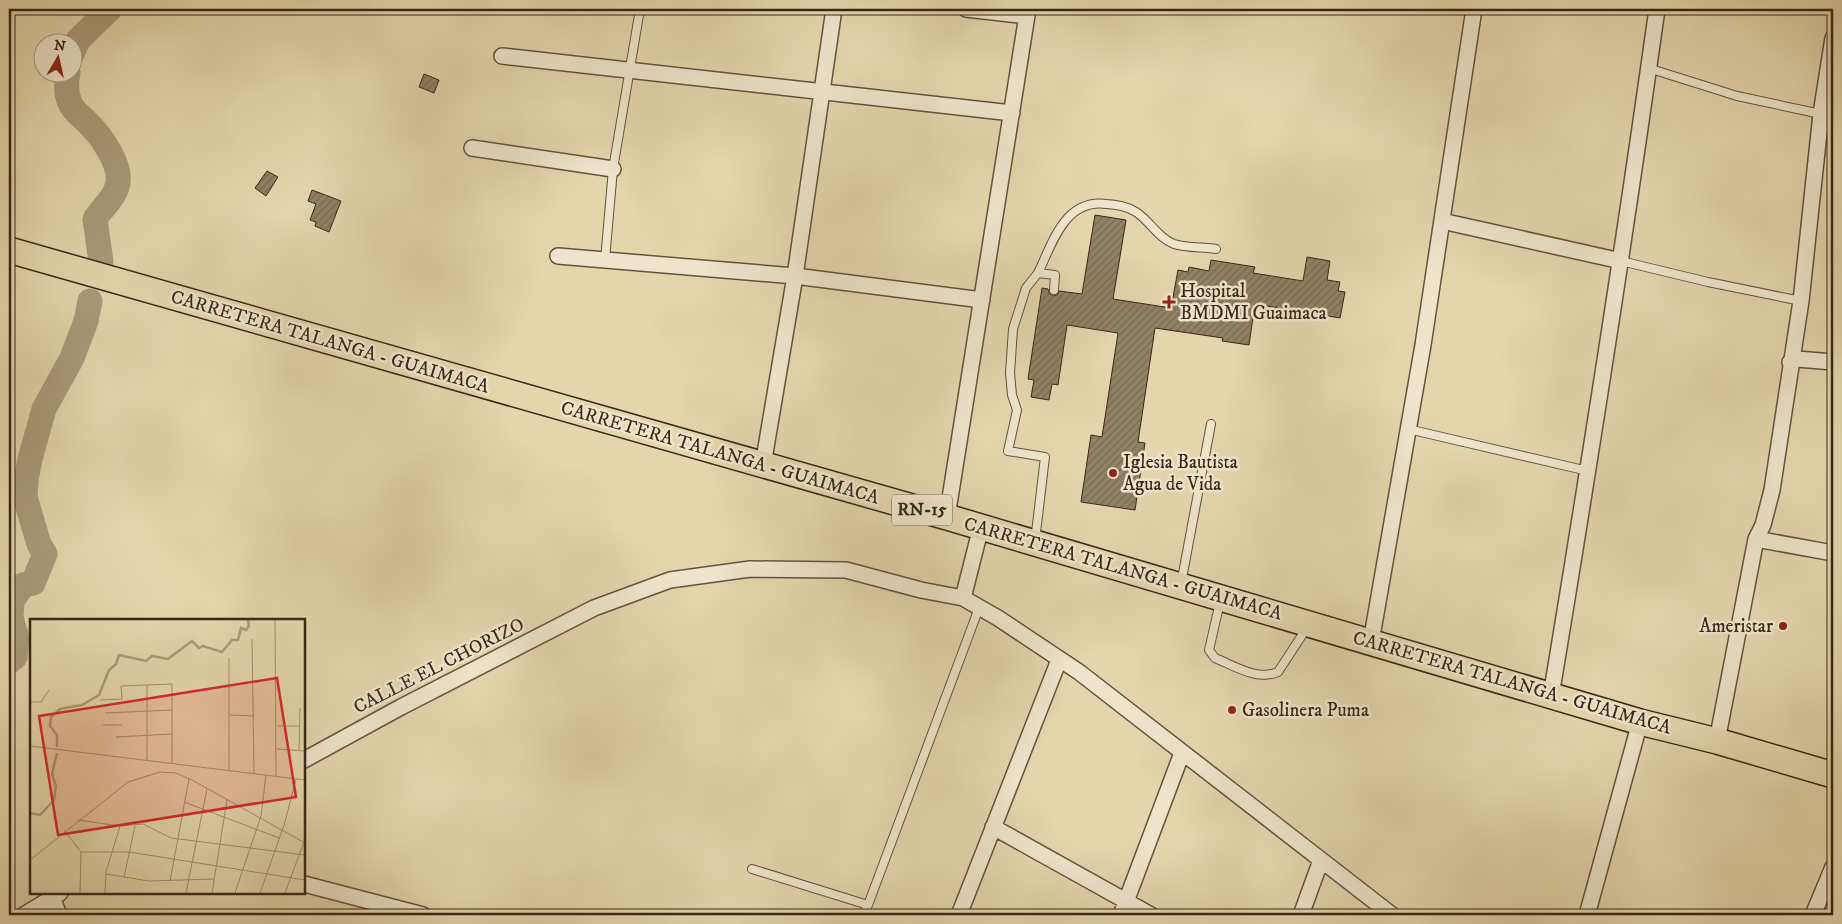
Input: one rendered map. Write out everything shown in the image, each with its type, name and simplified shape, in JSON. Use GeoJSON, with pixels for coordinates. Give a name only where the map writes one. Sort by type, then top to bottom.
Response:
{"type":"FeatureCollection","features":[{"type":"Feature","properties":{"kind":"main road","name":"CARRETERA TALANGA - GUAIMACA"},"geometry":{"type":"LineString","coordinates":[[9,250],[947,517],[1551,696],[1640,722],[1717,741],[1833,776]]}},
{"type":"Feature","properties":{"kind":"street"},"geometry":{"type":"LineString","coordinates":[[763,465],[795,276],[834,9]]}},
{"type":"Feature","properties":{"kind":"street"},"geometry":{"type":"LineString","coordinates":[[947,517],[1028,12],[966,9]]}},
{"type":"Feature","properties":{"kind":"street"},"geometry":{"type":"LineString","coordinates":[[1371,642],[1442,221],[1474,9]]}},
{"type":"Feature","properties":{"kind":"street"},"geometry":{"type":"LineString","coordinates":[[1551,696],[1621,261],[1657,9]]}},
{"type":"Feature","properties":{"kind":"street"},"geometry":{"type":"LineString","coordinates":[[1717,741],[1756,539],[1763,525],[1772,490],[1790,362],[1801,301],[1821,114],[1833,38]]}},
{"type":"Feature","properties":{"kind":"street"},"geometry":{"type":"LineString","coordinates":[[502,56],[1012,113]]}},
{"type":"Feature","properties":{"kind":"street"},"geometry":{"type":"LineString","coordinates":[[472,148],[613,169]]}},
{"type":"Feature","properties":{"kind":"street"},"geometry":{"type":"LineString","coordinates":[[1442,221],[1621,261]]}},
{"type":"Feature","properties":{"kind":"street"},"geometry":{"type":"LineString","coordinates":[[558,256],[795,276],[982,300]]}},
{"type":"Feature","properties":{"kind":"street"},"geometry":{"type":"LineString","coordinates":[[1790,362],[1797,360],[1833,362]]}},
{"type":"Feature","properties":{"kind":"street"},"geometry":{"type":"LineString","coordinates":[[963,598],[981,527]]}},
{"type":"Feature","properties":{"kind":"street"},"geometry":{"type":"LineString","coordinates":[[1756,539],[1833,553]]}},
{"type":"Feature","properties":{"kind":"street","name":"CALLE EL CHORIZO"},"geometry":{"type":"LineString","coordinates":[[305,759],[401,707],[594,608],[670,580],[750,569],[846,570],[920,590],[963,598],[998,618],[1079,672],[1392,915]]}},
{"type":"Feature","properties":{"kind":"street"},"geometry":{"type":"LineString","coordinates":[[959,915],[1059,660]]}},
{"type":"Feature","properties":{"kind":"street"},"geometry":{"type":"LineString","coordinates":[[1587,915],[1640,722]]}},
{"type":"Feature","properties":{"kind":"street"},"geometry":{"type":"LineString","coordinates":[[1121,915],[1182,753]]}},
{"type":"Feature","properties":{"kind":"street"},"geometry":{"type":"LineString","coordinates":[[993,827],[1151,915]]}},
{"type":"Feature","properties":{"kind":"street"},"geometry":{"type":"LineString","coordinates":[[1301,915],[1320,860]]}},
{"type":"Feature","properties":{"kind":"street"},"geometry":{"type":"LineString","coordinates":[[1813,915],[1833,867]]}},
{"type":"Feature","properties":{"kind":"street"},"geometry":{"type":"LineString","coordinates":[[305,884],[423,915]]}},
{"type":"Feature","properties":{"kind":"street"},"geometry":{"type":"LineString","coordinates":[[24,915],[56,895],[60,915]]}},
{"type":"Feature","properties":{"kind":"lane"},"geometry":{"type":"LineString","coordinates":[[605,260],[613,169],[640,9]]}},
{"type":"Feature","properties":{"kind":"lane"},"geometry":{"type":"LineString","coordinates":[[1648,68],[1737,96],[1821,114]]}},
{"type":"Feature","properties":{"kind":"lane"},"geometry":{"type":"LineString","coordinates":[[1035,543],[1045,457],[1008,451],[1017,410],[1012,395],[1010,374],[1013,329],[1026,288],[1038,273],[1062,223],[1075,209],[1101,203],[1120,205],[1136,212],[1174,244],[1216,249]]}},
{"type":"Feature","properties":{"kind":"lane"},"geometry":{"type":"LineString","coordinates":[[1621,261],[1708,282],[1801,301]]}},
{"type":"Feature","properties":{"kind":"lane"},"geometry":{"type":"LineString","coordinates":[[1038,273],[1055,275],[1054,290]]}},
{"type":"Feature","properties":{"kind":"lane"},"geometry":{"type":"LineString","coordinates":[[1181,586],[1210,424]]}},
{"type":"Feature","properties":{"kind":"lane"},"geometry":{"type":"LineString","coordinates":[[1408,429],[1588,471]]}},
{"type":"Feature","properties":{"kind":"lane"},"geometry":{"type":"LineString","coordinates":[[1221,598],[1210,650],[1211,654],[1215,658],[1260,676],[1270,676],[1278,672],[1310,624]]}},
{"type":"Feature","properties":{"kind":"lane"},"geometry":{"type":"LineString","coordinates":[[864,915],[980,608]]}},
{"type":"Feature","properties":{"kind":"lane"},"geometry":{"type":"LineString","coordinates":[[752,868],[868,905]]}},
{"type":"Feature","properties":{"kind":"building"},"geometry":{"type":"Polygon","coordinates":[[[424,74],[439,80],[434,93],[419,87],[424,74]]]}},
{"type":"Feature","properties":{"kind":"building"},"geometry":{"type":"Polygon","coordinates":[[[267,171],[278,177],[266,196],[255,188],[267,171]]]}},
{"type":"Feature","properties":{"kind":"building"},"geometry":{"type":"Polygon","coordinates":[[[312,190],[341,201],[329,232],[315,226],[316,222],[310,220],[316,204],[308,201],[312,190]]]}},
{"type":"Feature","properties":{"kind":"building"},"geometry":{"type":"Polygon","coordinates":[[[1095,215],[1126,220],[1113,299],[1171,308],[1178,270],[1188,272],[1189,267],[1209,271],[1211,260],[1255,267],[1253,273],[1303,281],[1307,257],[1330,261],[1327,280],[1340,282],[1338,291],[1345,292],[1340,318],[1255,304],[1249,345],[1222,341],[1223,338],[1155,328],[1138,442],[1145,443],[1135,510],[1081,502],[1091,435],[1102,437],[1118,333],[1067,325],[1058,385],[1052,384],[1049,400],[1031,397],[1034,380],[1028,379],[1042,288],[1048,289],[1049,293],[1053,296],[1057,295],[1059,291],[1082,294],[1095,215]]]}},
{"type":"Feature","properties":{"kind":"waterway"},"geometry":{"type":"LineString","coordinates":[[82,36],[110,9]]}},
{"type":"Feature","properties":{"kind":"waterway"},"geometry":{"type":"LineString","coordinates":[[67,82],[67,92],[71,106],[105,144],[117,170],[118,179],[115,192],[95,219],[101,262]]}},
{"type":"Feature","properties":{"kind":"waterway"},"geometry":{"type":"LineString","coordinates":[[9,662],[15,657],[17,638],[11,618],[12,601],[23,585],[33,583],[45,554],[39,544],[25,497],[30,459],[44,409],[72,358],[86,321],[90,301]]}},
{"type":"Feature","properties":{"kind":"place","name":"Hospital BMDMI Guaimaca"},"geometry":{"type":"Point","coordinates":[1169,302]}},
{"type":"Feature","properties":{"kind":"place","name":"Iglesia Bautista Agua de Vida"},"geometry":{"type":"Point","coordinates":[1113,473]}},
{"type":"Feature","properties":{"kind":"place","name":"Ameristar"},"geometry":{"type":"Point","coordinates":[1783,626]}},
{"type":"Feature","properties":{"kind":"place","name":"Gasolinera Puma"},"geometry":{"type":"Point","coordinates":[1232,710]}}]}
